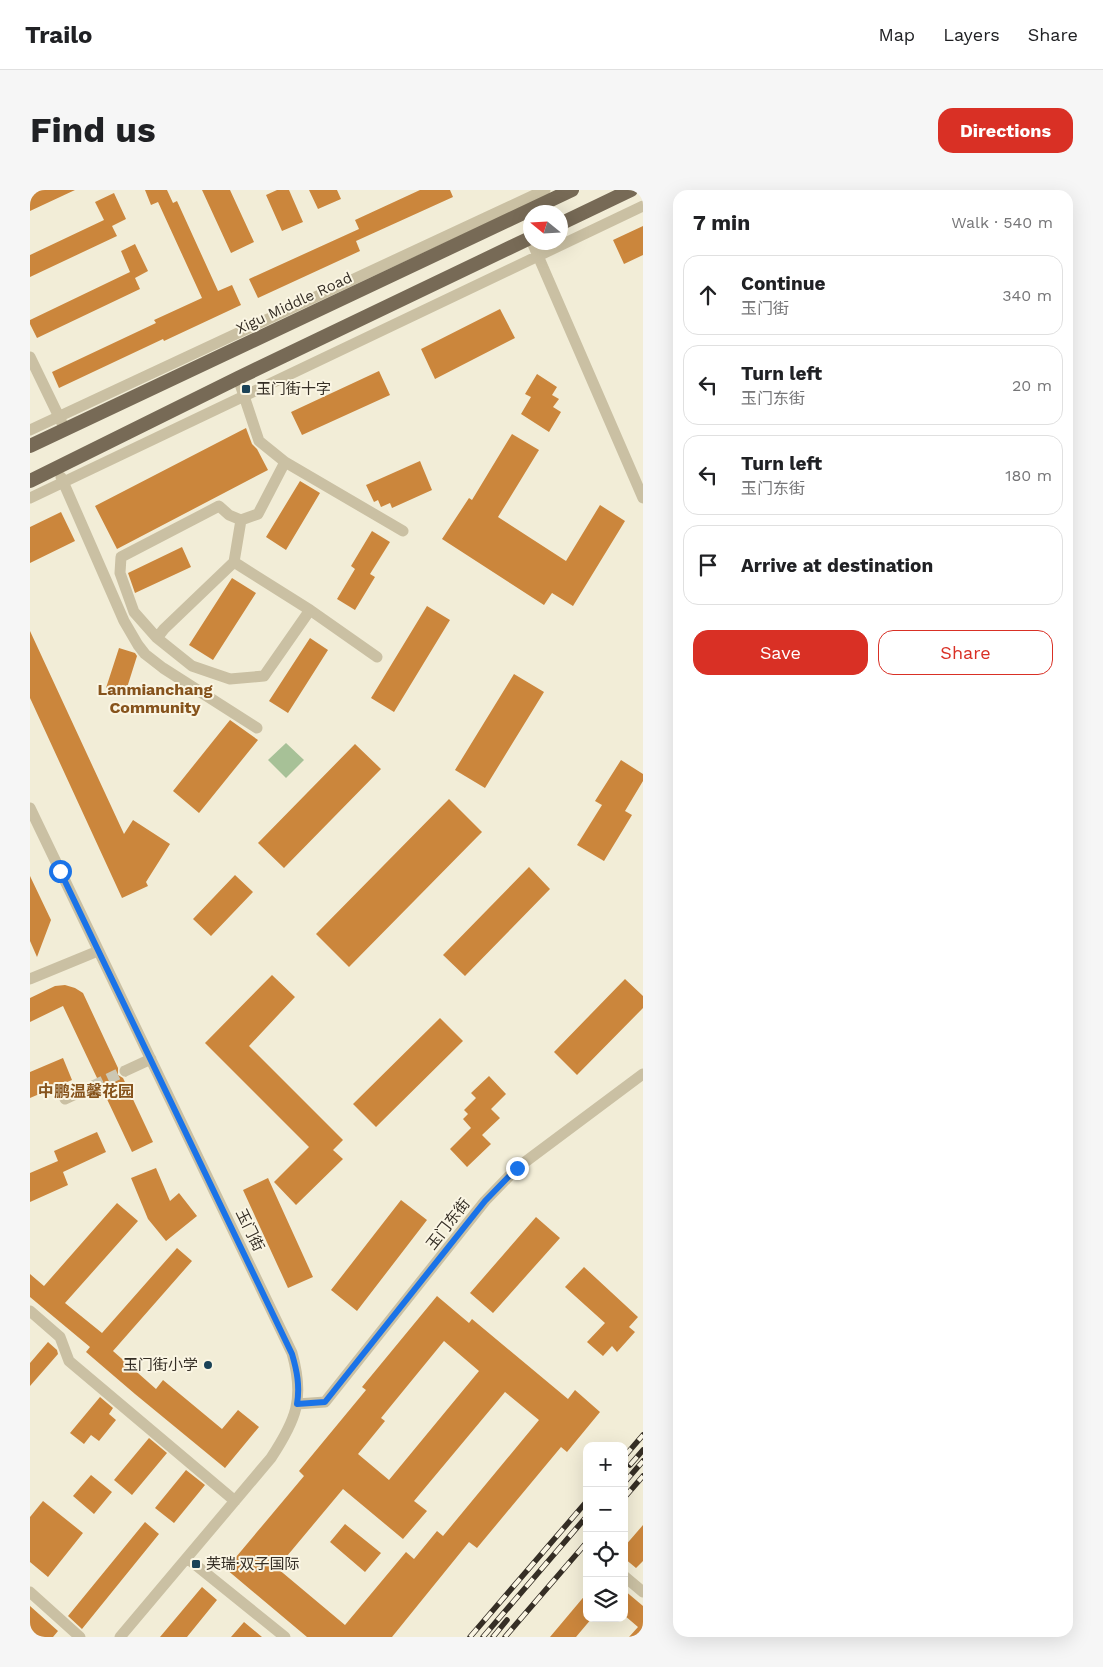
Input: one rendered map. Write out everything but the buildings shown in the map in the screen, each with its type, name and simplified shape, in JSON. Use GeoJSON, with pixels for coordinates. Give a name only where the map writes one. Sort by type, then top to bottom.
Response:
{"type":"FeatureCollection","features":[{"type":"Feature","properties":{"kind":"main road","name":"Xigu Middle Road"},"geometry":{"type":"LineString","coordinates":[[30,446],[61,423],[572,190]]}},
{"type":"Feature","properties":{"kind":"main road"},"geometry":{"type":"LineString","coordinates":[[568,220],[631,190]]}},
{"type":"Feature","properties":{"kind":"main road"},"geometry":{"type":"LineString","coordinates":[[30,481],[238,378],[523,244]]}},
{"type":"Feature","properties":{"kind":"street"},"geometry":{"type":"LineString","coordinates":[[30,430],[61,423],[545,190]]}},
{"type":"Feature","properties":{"kind":"street"},"geometry":{"type":"LineString","coordinates":[[30,498],[643,206]]}},
{"type":"Feature","properties":{"kind":"street"},"geometry":{"type":"LineString","coordinates":[[536,250],[643,498]]}},
{"type":"Feature","properties":{"kind":"street"},"geometry":{"type":"LineString","coordinates":[[30,357],[61,423]]}},
{"type":"Feature","properties":{"kind":"street"},"geometry":{"type":"LineString","coordinates":[[238,378],[259,441],[285,462],[403,531]]}},
{"type":"Feature","properties":{"kind":"street"},"geometry":{"type":"LineString","coordinates":[[285,462],[258,514],[241,520],[229,515],[219,506],[121,556],[120,573],[134,612],[157,638],[192,666],[230,678],[264,676],[310,610]]}},
{"type":"Feature","properties":{"kind":"street"},"geometry":{"type":"LineString","coordinates":[[57,467],[124,622],[138,645],[164,668],[257,728]]}},
{"type":"Feature","properties":{"kind":"street"},"geometry":{"type":"LineString","coordinates":[[157,638],[234,562],[241,520]]}},
{"type":"Feature","properties":{"kind":"street"},"geometry":{"type":"LineString","coordinates":[[234,562],[310,610],[377,657]]}},
{"type":"Feature","properties":{"kind":"street","name":"玉门街"},"geometry":{"type":"LineString","coordinates":[[30,808],[292,1354],[298,1375],[299,1391],[297,1404],[285,1438],[271,1458],[120,1637]]}},
{"type":"Feature","properties":{"kind":"street"},"geometry":{"type":"LineString","coordinates":[[30,979],[98,951]]}},
{"type":"Feature","properties":{"kind":"street"},"geometry":{"type":"LineString","coordinates":[[125,1071],[150,1059]]}},
{"type":"Feature","properties":{"kind":"street","name":"玉门东街"},"geometry":{"type":"LineString","coordinates":[[297,1404],[325,1402],[485,1201],[506,1178],[643,1074]]}},
{"type":"Feature","properties":{"kind":"street"},"geometry":{"type":"LineString","coordinates":[[65,1099],[93,1086]]}},
{"type":"Feature","properties":{"kind":"street"},"geometry":{"type":"LineString","coordinates":[[30,1311],[60,1338],[69,1361],[235,1501]]}},
{"type":"Feature","properties":{"kind":"street"},"geometry":{"type":"LineString","coordinates":[[187,1558],[285,1637]]}},
{"type":"Feature","properties":{"kind":"street"},"geometry":{"type":"LineString","coordinates":[[625,1577],[643,1592]]}},
{"type":"Feature","properties":{"kind":"street"},"geometry":{"type":"LineString","coordinates":[[30,1592],[80,1637]]}},
{"type":"Feature","properties":{"kind":"green space"},"geometry":{"type":"Polygon","coordinates":[[[286,743],[304,760],[286,778],[268,760],[286,743]]]}},
{"type":"Feature","properties":{"kind":"tunnel"},"geometry":{"type":"LineString","coordinates":[[93,1086],[125,1071]]}},
{"type":"Feature","properties":{"kind":"railway"},"geometry":{"type":"LineString","coordinates":[[628,1452],[643,1435]]}},
{"type":"Feature","properties":{"kind":"railway"},"geometry":{"type":"LineString","coordinates":[[630,1465],[643,1450]]}},
{"type":"Feature","properties":{"kind":"railway"},"geometry":{"type":"LineString","coordinates":[[628,1478],[643,1461]]}},
{"type":"Feature","properties":{"kind":"railway"},"geometry":{"type":"LineString","coordinates":[[628,1493],[643,1476]]}},
{"type":"Feature","properties":{"kind":"railway"},"geometry":{"type":"LineString","coordinates":[[470,1637],[583,1506]]}},
{"type":"Feature","properties":{"kind":"railway"},"geometry":{"type":"LineString","coordinates":[[483,1637],[583,1521]]}},
{"type":"Feature","properties":{"kind":"railway"},"geometry":{"type":"LineString","coordinates":[[505,1637],[583,1547]]}},
{"type":"Feature","properties":{"kind":"railway"},"geometry":{"type":"LineString","coordinates":[[493,1637],[507,1620]]}},
{"type":"Feature","properties":{"kind":"place","name":"玉门街十字"},"geometry":{"type":"Point","coordinates":[246,389]}},
{"type":"Feature","properties":{"kind":"place","name":"玉门街小学"},"geometry":{"type":"Point","coordinates":[208,1365]}},
{"type":"Feature","properties":{"kind":"place","name":"芙瑞·双子国际"},"geometry":{"type":"Point","coordinates":[196,1564]}},
{"type":"Feature","properties":{"kind":"district","name":"Lanmianchang Community"},"geometry":{"type":"Point","coordinates":[155,698]}},
{"type":"Feature","properties":{"kind":"district","name":"中鹏温馨花园"},"geometry":{"type":"Point","coordinates":[86,1091]}},
{"type":"Feature","properties":{"kind":"route"},"geometry":{"type":"LineString","coordinates":[[60,871],[292,1354],[298,1375],[299,1391],[297,1404],[325,1402],[485,1201],[517,1168]]}}]}
